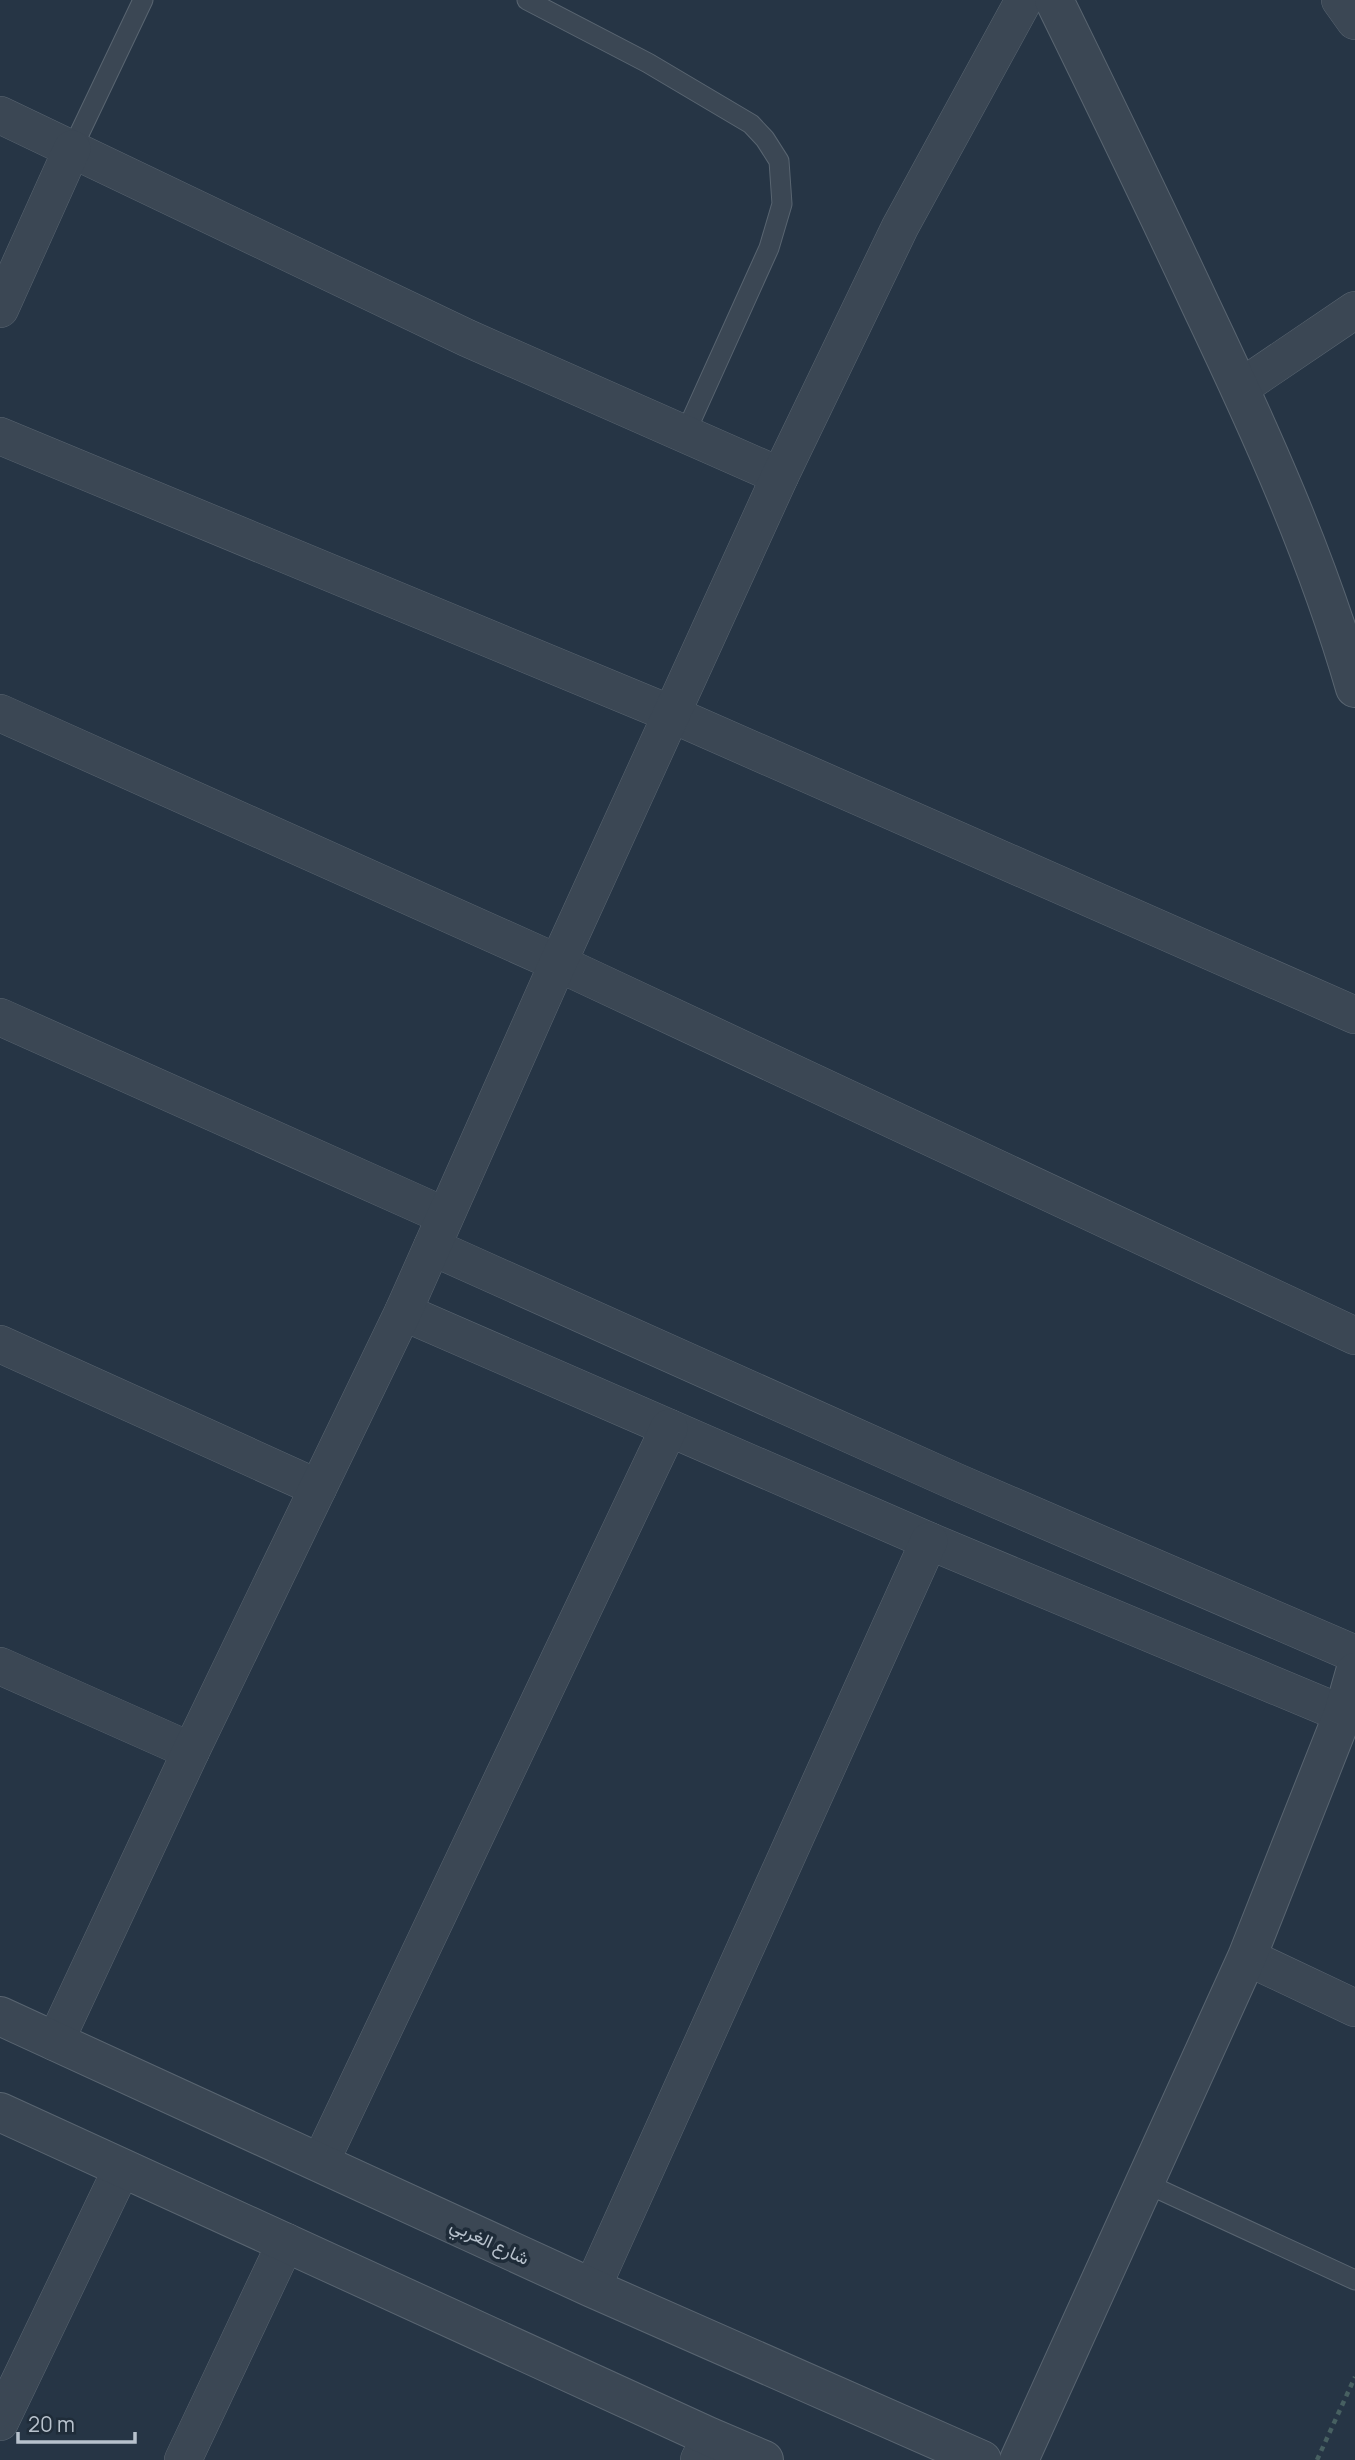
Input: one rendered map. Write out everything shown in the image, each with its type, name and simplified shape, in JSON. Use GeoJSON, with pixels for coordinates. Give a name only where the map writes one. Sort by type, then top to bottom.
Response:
{"type":"FeatureCollection","features":[{"type":"Feature","properties":{"kind":"street"},"geometry":{"type":"LineString","coordinates":[[55,2042],[191,1751],[403,1312],[558,963],[780,477],[900,227],[1024,0]]}},
{"type":"Feature","properties":{"kind":"street"},"geometry":{"type":"LineString","coordinates":[[1054,0],[1240,388],[1347,633],[1355,688]]}},
{"type":"Feature","properties":{"kind":"street"},"geometry":{"type":"LineString","coordinates":[[1340,0],[1355,21]]}},
{"type":"Feature","properties":{"kind":"street"},"geometry":{"type":"LineString","coordinates":[[0,115],[467,338],[780,477]]}},
{"type":"Feature","properties":{"kind":"street"},"geometry":{"type":"LineString","coordinates":[[0,309],[72,149]]}},
{"type":"Feature","properties":{"kind":"street"},"geometry":{"type":"LineString","coordinates":[[1240,388],[1355,310]]}},
{"type":"Feature","properties":{"kind":"street"},"geometry":{"type":"LineString","coordinates":[[0,436],[671,714],[1355,1015]]}},
{"type":"Feature","properties":{"kind":"street"},"geometry":{"type":"LineString","coordinates":[[0,713],[558,963],[1355,1336]]}},
{"type":"Feature","properties":{"kind":"street"},"geometry":{"type":"LineString","coordinates":[[0,1017],[954,1481],[1355,1654]]}},
{"type":"Feature","properties":{"kind":"street"},"geometry":{"type":"LineString","coordinates":[[403,1312],[929,1541],[1343,1714]]}},
{"type":"Feature","properties":{"kind":"street"},"geometry":{"type":"LineString","coordinates":[[0,1344],[318,1488]]}},
{"type":"Feature","properties":{"kind":"street"},"geometry":{"type":"LineString","coordinates":[[320,2163],[669,1428]]}},
{"type":"Feature","properties":{"kind":"street"},"geometry":{"type":"LineString","coordinates":[[592,2288],[929,1541]]}},
{"type":"Feature","properties":{"kind":"street"},"geometry":{"type":"LineString","coordinates":[[0,1666],[191,1751]]}},
{"type":"Feature","properties":{"kind":"street"},"geometry":{"type":"LineString","coordinates":[[1019,2460],[1247,1957],[1343,1714],[1355,1672]]}},
{"type":"Feature","properties":{"kind":"street"},"geometry":{"type":"LineString","coordinates":[[1247,1957],[1355,2008]]}},
{"type":"Feature","properties":{"kind":"street","name":"شارع الغربي"},"geometry":{"type":"LineString","coordinates":[[0,2016],[592,2288],[982,2460]]}},
{"type":"Feature","properties":{"kind":"street"},"geometry":{"type":"LineString","coordinates":[[0,2112],[286,2242],[704,2449],[764,2460]]}},
{"type":"Feature","properties":{"kind":"street"},"geometry":{"type":"LineString","coordinates":[[0,2422],[122,2168]]}},
{"type":"Feature","properties":{"kind":"street"},"geometry":{"type":"LineString","coordinates":[[183,2460],[286,2242]]}},
{"type":"Feature","properties":{"kind":"lane"},"geometry":{"type":"LineString","coordinates":[[72,149],[143,0]]}},
{"type":"Feature","properties":{"kind":"lane"},"geometry":{"type":"LineString","coordinates":[[527,0],[648,63],[751,124],[765,139],[779,161],[782,204],[769,248],[685,434]]}},
{"type":"Feature","properties":{"kind":"lane"},"geometry":{"type":"LineString","coordinates":[[1143,2182],[1355,2280]]}},
{"type":"Feature","properties":{"kind":"path"},"geometry":{"type":"LineString","coordinates":[[1317,2460],[1355,2377]]}}]}
